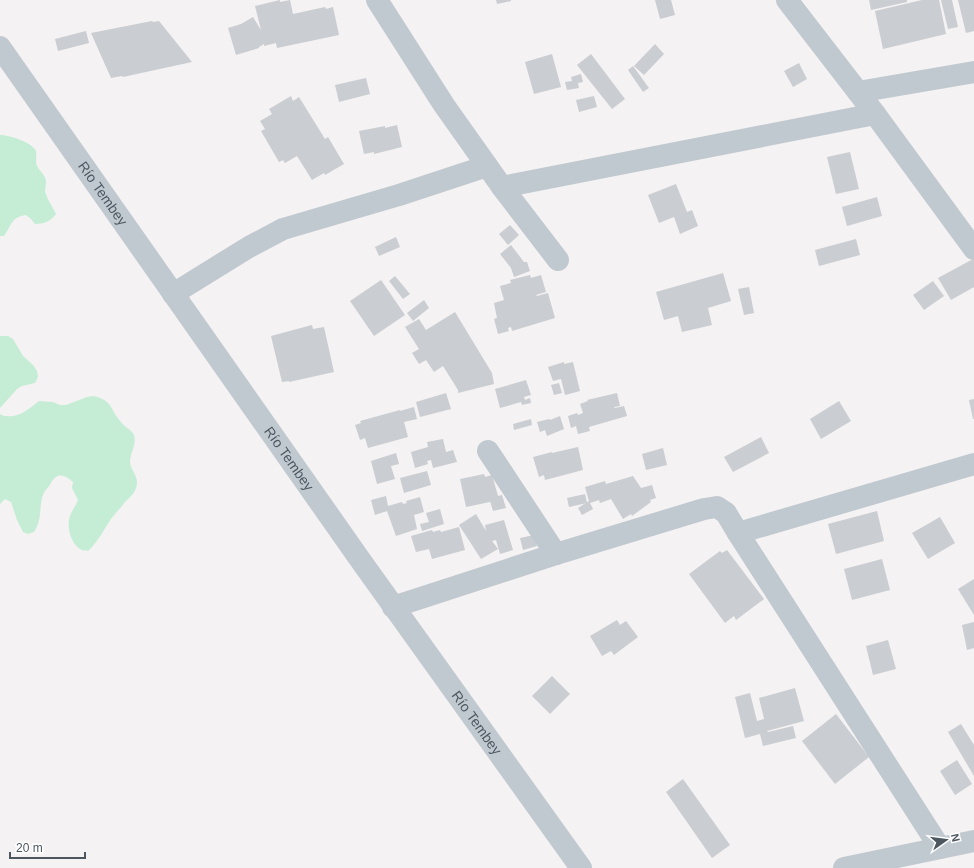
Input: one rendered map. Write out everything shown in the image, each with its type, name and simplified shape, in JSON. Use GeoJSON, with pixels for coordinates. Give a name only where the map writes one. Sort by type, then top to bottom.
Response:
{"type":"FeatureCollection","features":[{"type":"Feature","properties":{"kind":"street"},"geometry":{"type":"LineString","coordinates":[[377,0],[444,105],[502,187],[558,260]]}},
{"type":"Feature","properties":{"kind":"street"},"geometry":{"type":"LineString","coordinates":[[787,0],[875,114],[974,248]]}},
{"type":"Feature","properties":{"kind":"street","name":"Río Tembey"},"geometry":{"type":"LineString","coordinates":[[0,47],[393,607],[581,868]]}},
{"type":"Feature","properties":{"kind":"street"},"geometry":{"type":"LineString","coordinates":[[858,92],[974,72]]}},
{"type":"Feature","properties":{"kind":"street"},"geometry":{"type":"LineString","coordinates":[[502,187],[875,114]]}},
{"type":"Feature","properties":{"kind":"street"},"geometry":{"type":"LineString","coordinates":[[173,294],[249,246],[283,229],[400,195],[488,166]]}},
{"type":"Feature","properties":{"kind":"street"},"geometry":{"type":"LineString","coordinates":[[488,452],[556,554]]}},
{"type":"Feature","properties":{"kind":"street"},"geometry":{"type":"LineString","coordinates":[[738,533],[974,464]]}},
{"type":"Feature","properties":{"kind":"street"},"geometry":{"type":"LineString","coordinates":[[393,607],[556,554],[704,509],[717,507],[726,513],[940,848]]}},
{"type":"Feature","properties":{"kind":"street"},"geometry":{"type":"LineString","coordinates":[[844,868],[912,861],[940,848],[974,840]]}},
{"type":"Feature","properties":{"kind":"green space"},"geometry":{"type":"Polygon","coordinates":[[[0,135],[9,136],[25,142],[34,148],[36,151],[37,166],[45,177],[45,193],[56,214],[50,220],[38,224],[35,224],[26,215],[21,216],[12,222],[4,236],[0,236],[0,135]]]}},
{"type":"Feature","properties":{"kind":"green space"},"geometry":{"type":"Polygon","coordinates":[[[0,336],[8,336],[13,339],[23,356],[37,371],[38,377],[35,383],[22,386],[17,389],[0,408],[0,336]]]}},
{"type":"Feature","properties":{"kind":"green space"},"geometry":{"type":"Polygon","coordinates":[[[93,396],[108,403],[117,418],[134,435],[135,442],[130,462],[137,480],[137,484],[133,494],[113,517],[98,540],[88,551],[78,548],[70,535],[69,520],[78,500],[72,488],[73,482],[67,478],[63,476],[56,477],[43,494],[39,519],[34,532],[28,534],[23,532],[11,502],[5,499],[0,504],[0,413],[1,415],[12,416],[26,411],[39,401],[66,405],[93,396]]]}},
{"type":"Feature","properties":{"kind":"building"},"geometry":{"type":"Polygon","coordinates":[[[280,0],[280,2],[290,0],[293,14],[325,7],[326,9],[333,7],[339,35],[277,48],[276,43],[264,46],[264,44],[259,48],[236,55],[228,28],[241,24],[253,17],[261,30],[255,6],[280,0]]]}},
{"type":"Feature","properties":{"kind":"building"},"geometry":{"type":"Polygon","coordinates":[[[496,0],[511,0],[511,1],[497,4],[496,0]]]}},
{"type":"Feature","properties":{"kind":"building"},"geometry":{"type":"Polygon","coordinates":[[[655,0],[671,0],[675,15],[660,19],[655,0]]]}},
{"type":"Feature","properties":{"kind":"building"},"geometry":{"type":"Polygon","coordinates":[[[869,0],[907,0],[907,2],[871,10],[869,0]]]}},
{"type":"Feature","properties":{"kind":"building"},"geometry":{"type":"Polygon","coordinates":[[[922,0],[939,0],[946,34],[883,49],[875,11],[922,0]]]}},
{"type":"Feature","properties":{"kind":"building"},"geometry":{"type":"Polygon","coordinates":[[[941,0],[952,0],[958,27],[948,29],[941,0]]]}},
{"type":"Feature","properties":{"kind":"building"},"geometry":{"type":"Polygon","coordinates":[[[958,0],[974,0],[974,31],[966,33],[958,0]]]}},
{"type":"Feature","properties":{"kind":"building"},"geometry":{"type":"Polygon","coordinates":[[[152,21],[159,21],[192,62],[123,77],[111,78],[91,33],[152,21]]]}},
{"type":"Feature","properties":{"kind":"building"},"geometry":{"type":"Polygon","coordinates":[[[86,31],[89,43],[58,51],[55,39],[86,31]]]}},
{"type":"Feature","properties":{"kind":"building"},"geometry":{"type":"Polygon","coordinates":[[[655,44],[664,54],[644,75],[634,66],[655,44]]]}},
{"type":"Feature","properties":{"kind":"building"},"geometry":{"type":"Polygon","coordinates":[[[552,54],[561,87],[534,94],[525,62],[552,54]]]}},
{"type":"Feature","properties":{"kind":"building"},"geometry":{"type":"Polygon","coordinates":[[[591,54],[625,99],[612,109],[577,65],[591,54]]]}},
{"type":"Feature","properties":{"kind":"building"},"geometry":{"type":"Polygon","coordinates":[[[799,63],[807,79],[793,87],[784,71],[799,63]]]}},
{"type":"Feature","properties":{"kind":"building"},"geometry":{"type":"Polygon","coordinates":[[[633,66],[649,88],[643,92],[628,70],[633,66]]]}},
{"type":"Feature","properties":{"kind":"building"},"geometry":{"type":"Polygon","coordinates":[[[581,74],[583,82],[578,83],[579,88],[567,90],[565,82],[572,81],[571,77],[581,74]]]}},
{"type":"Feature","properties":{"kind":"building"},"geometry":{"type":"Polygon","coordinates":[[[366,78],[370,94],[339,102],[335,85],[366,78]]]}},
{"type":"Feature","properties":{"kind":"building"},"geometry":{"type":"Polygon","coordinates":[[[291,96],[293,101],[299,97],[325,139],[328,137],[344,164],[325,175],[324,173],[312,180],[297,156],[285,163],[283,160],[279,162],[261,131],[265,129],[260,121],[272,114],[269,109],[291,96]]]}},
{"type":"Feature","properties":{"kind":"building"},"geometry":{"type":"Polygon","coordinates":[[[594,96],[597,107],[579,112],[576,100],[594,96]]]}},
{"type":"Feature","properties":{"kind":"building"},"geometry":{"type":"Polygon","coordinates":[[[397,125],[402,147],[374,154],[374,152],[364,154],[359,131],[397,125]]]}},
{"type":"Feature","properties":{"kind":"building"},"geometry":{"type":"Polygon","coordinates":[[[850,152],[859,189],[836,194],[827,157],[850,152]]]}},
{"type":"Feature","properties":{"kind":"building"},"geometry":{"type":"Polygon","coordinates":[[[676,184],[687,212],[692,210],[698,226],[680,234],[674,217],[659,223],[648,195],[676,184]]]}},
{"type":"Feature","properties":{"kind":"building"},"geometry":{"type":"Polygon","coordinates":[[[877,197],[882,216],[847,226],[842,207],[877,197]]]}},
{"type":"Feature","properties":{"kind":"building"},"geometry":{"type":"Polygon","coordinates":[[[510,225],[519,235],[508,245],[499,234],[510,225]]]}},
{"type":"Feature","properties":{"kind":"building"},"geometry":{"type":"Polygon","coordinates":[[[396,237],[400,247],[379,256],[375,247],[396,237]]]}},
{"type":"Feature","properties":{"kind":"building"},"geometry":{"type":"Polygon","coordinates":[[[856,239],[860,255],[819,266],[815,250],[856,239]]]}},
{"type":"Feature","properties":{"kind":"building"},"geometry":{"type":"Polygon","coordinates":[[[511,245],[524,262],[527,262],[530,271],[514,277],[511,268],[500,254],[511,245]]]}},
{"type":"Feature","properties":{"kind":"building"},"geometry":{"type":"Polygon","coordinates":[[[973,259],[974,287],[951,300],[938,278],[973,259]]]}},
{"type":"Feature","properties":{"kind":"building"},"geometry":{"type":"Polygon","coordinates":[[[723,273],[731,301],[708,308],[712,325],[682,332],[678,316],[664,320],[656,292],[723,273]]]}},
{"type":"Feature","properties":{"kind":"building"},"geometry":{"type":"Polygon","coordinates":[[[530,275],[531,278],[541,275],[546,292],[536,295],[548,293],[555,318],[512,331],[511,327],[508,328],[509,331],[498,334],[494,319],[497,318],[494,303],[504,300],[500,286],[511,283],[510,280],[530,275]]]}},
{"type":"Feature","properties":{"kind":"building"},"geometry":{"type":"Polygon","coordinates":[[[395,276],[410,294],[403,299],[389,281],[395,276]]]}},
{"type":"Feature","properties":{"kind":"building"},"geometry":{"type":"Polygon","coordinates":[[[381,280],[405,315],[374,336],[350,301],[381,280]]]}},
{"type":"Feature","properties":{"kind":"building"},"geometry":{"type":"Polygon","coordinates":[[[933,281],[944,296],[924,310],[913,295],[933,281]]]}},
{"type":"Feature","properties":{"kind":"building"},"geometry":{"type":"Polygon","coordinates":[[[749,287],[754,313],[744,315],[738,289],[749,287]]]}},
{"type":"Feature","properties":{"kind":"building"},"geometry":{"type":"Polygon","coordinates":[[[424,300],[429,308],[413,321],[407,313],[424,300]]]}},
{"type":"Feature","properties":{"kind":"building"},"geometry":{"type":"Polygon","coordinates":[[[455,312],[492,373],[494,384],[458,393],[458,390],[443,366],[434,372],[426,360],[419,364],[412,353],[419,349],[405,327],[419,319],[426,330],[455,312]]]}},
{"type":"Feature","properties":{"kind":"building"},"geometry":{"type":"Polygon","coordinates":[[[312,325],[313,329],[324,327],[334,372],[289,382],[282,382],[271,336],[312,325]]]}},
{"type":"Feature","properties":{"kind":"building"},"geometry":{"type":"Polygon","coordinates":[[[564,362],[564,364],[573,362],[580,391],[565,395],[561,379],[553,381],[548,367],[564,362]]]}},
{"type":"Feature","properties":{"kind":"building"},"geometry":{"type":"Polygon","coordinates":[[[526,380],[531,395],[524,397],[525,400],[530,398],[531,403],[522,405],[521,402],[500,408],[495,389],[526,380]]]}},
{"type":"Feature","properties":{"kind":"building"},"geometry":{"type":"Polygon","coordinates":[[[559,383],[562,393],[554,395],[551,385],[559,383]]]}},
{"type":"Feature","properties":{"kind":"building"},"geometry":{"type":"Polygon","coordinates":[[[446,393],[451,409],[420,417],[416,402],[446,393]]]}},
{"type":"Feature","properties":{"kind":"building"},"geometry":{"type":"Polygon","coordinates":[[[617,393],[620,406],[614,407],[624,406],[627,416],[589,427],[590,431],[578,434],[576,426],[571,428],[568,416],[583,413],[580,404],[588,401],[587,400],[617,393]]]}},
{"type":"Feature","properties":{"kind":"building"},"geometry":{"type":"Polygon","coordinates":[[[974,399],[974,419],[973,419],[969,400],[974,399]]]}},
{"type":"Feature","properties":{"kind":"building"},"geometry":{"type":"Polygon","coordinates":[[[839,401],[851,421],[821,439],[810,419],[839,401]]]}},
{"type":"Feature","properties":{"kind":"building"},"geometry":{"type":"Polygon","coordinates":[[[414,407],[417,419],[404,422],[408,437],[368,448],[365,438],[360,440],[355,425],[361,423],[360,421],[414,407]]]}},
{"type":"Feature","properties":{"kind":"building"},"geometry":{"type":"Polygon","coordinates":[[[560,416],[564,429],[547,436],[545,430],[540,432],[537,422],[550,420],[560,416]]]}},
{"type":"Feature","properties":{"kind":"building"},"geometry":{"type":"Polygon","coordinates":[[[531,419],[532,425],[514,430],[513,424],[531,419]]]}},
{"type":"Feature","properties":{"kind":"building"},"geometry":{"type":"Polygon","coordinates":[[[761,437],[769,453],[733,472],[724,457],[761,437]]]}},
{"type":"Feature","properties":{"kind":"building"},"geometry":{"type":"Polygon","coordinates":[[[443,439],[446,452],[453,450],[457,462],[433,468],[431,460],[427,461],[428,464],[415,468],[411,452],[428,447],[427,442],[443,439]]]}},
{"type":"Feature","properties":{"kind":"building"},"geometry":{"type":"Polygon","coordinates":[[[578,447],[583,470],[545,480],[544,475],[539,477],[533,457],[578,447]]]}},
{"type":"Feature","properties":{"kind":"building"},"geometry":{"type":"Polygon","coordinates":[[[663,448],[667,465],[646,470],[642,454],[663,448]]]}},
{"type":"Feature","properties":{"kind":"building"},"geometry":{"type":"Polygon","coordinates":[[[396,453],[399,464],[391,466],[395,479],[377,484],[371,461],[396,453]]]}},
{"type":"Feature","properties":{"kind":"building"},"geometry":{"type":"Polygon","coordinates":[[[427,471],[431,485],[404,493],[400,478],[427,471]]]}},
{"type":"Feature","properties":{"kind":"building"},"geometry":{"type":"Polygon","coordinates":[[[484,474],[485,477],[492,475],[498,496],[502,495],[506,508],[493,511],[490,501],[466,507],[460,479],[484,474]]]}},
{"type":"Feature","properties":{"kind":"building"},"geometry":{"type":"Polygon","coordinates":[[[633,476],[641,488],[652,485],[656,498],[650,500],[651,502],[632,516],[631,514],[623,519],[611,499],[600,503],[599,500],[590,503],[593,509],[582,515],[578,508],[589,501],[585,487],[605,481],[606,484],[633,476]]]}},
{"type":"Feature","properties":{"kind":"building"},"geometry":{"type":"Polygon","coordinates":[[[585,494],[587,503],[569,507],[567,498],[585,494]]]}},
{"type":"Feature","properties":{"kind":"building"},"geometry":{"type":"Polygon","coordinates":[[[386,496],[388,506],[402,502],[403,504],[407,503],[406,501],[420,497],[424,512],[414,515],[417,529],[396,536],[387,511],[375,515],[371,500],[386,496]]]}},
{"type":"Feature","properties":{"kind":"building"},"geometry":{"type":"Polygon","coordinates":[[[440,509],[444,524],[422,531],[420,524],[429,522],[426,513],[440,509]]]}},
{"type":"Feature","properties":{"kind":"building"},"geometry":{"type":"Polygon","coordinates":[[[877,511],[884,541],[836,554],[828,524],[877,511]]]}},
{"type":"Feature","properties":{"kind":"building"},"geometry":{"type":"Polygon","coordinates":[[[476,514],[486,531],[485,525],[504,520],[513,550],[500,554],[496,540],[492,541],[498,549],[481,559],[459,525],[476,514]]]}},
{"type":"Feature","properties":{"kind":"building"},"geometry":{"type":"Polygon","coordinates":[[[940,517],[955,543],[928,559],[912,533],[940,517]]]}},
{"type":"Feature","properties":{"kind":"building"},"geometry":{"type":"Polygon","coordinates":[[[459,527],[465,550],[432,559],[429,549],[416,552],[411,536],[432,530],[433,532],[440,530],[441,532],[459,527]]]}},
{"type":"Feature","properties":{"kind":"building"},"geometry":{"type":"Polygon","coordinates":[[[534,535],[537,546],[523,550],[520,538],[534,535]]]}},
{"type":"Feature","properties":{"kind":"building"},"geometry":{"type":"Polygon","coordinates":[[[727,550],[764,599],[736,620],[734,616],[725,623],[689,574],[720,551],[722,553],[727,550]]]}},
{"type":"Feature","properties":{"kind":"building"},"geometry":{"type":"Polygon","coordinates":[[[882,559],[890,590],[852,600],[844,569],[882,559]]]}},
{"type":"Feature","properties":{"kind":"building"},"geometry":{"type":"Polygon","coordinates":[[[974,579],[974,615],[958,589],[974,579]]]}},
{"type":"Feature","properties":{"kind":"building"},"geometry":{"type":"Polygon","coordinates":[[[617,620],[620,625],[626,621],[638,637],[614,655],[611,651],[602,656],[590,636],[617,620]]]}},
{"type":"Feature","properties":{"kind":"building"},"geometry":{"type":"Polygon","coordinates":[[[974,622],[974,648],[967,650],[962,625],[974,622]]]}},
{"type":"Feature","properties":{"kind":"building"},"geometry":{"type":"Polygon","coordinates":[[[888,640],[896,669],[873,675],[866,646],[888,640]]]}},
{"type":"Feature","properties":{"kind":"building"},"geometry":{"type":"Polygon","coordinates":[[[552,676],[570,694],[550,714],[532,696],[552,676]]]}},
{"type":"Feature","properties":{"kind":"building"},"geometry":{"type":"Polygon","coordinates":[[[795,688],[804,721],[767,731],[793,726],[796,738],[763,746],[760,734],[745,738],[735,697],[750,693],[757,721],[764,719],[766,727],[759,698],[795,688]]]}},
{"type":"Feature","properties":{"kind":"building"},"geometry":{"type":"Polygon","coordinates":[[[836,714],[869,757],[835,784],[802,741],[836,714]]]}},
{"type":"Feature","properties":{"kind":"building"},"geometry":{"type":"Polygon","coordinates":[[[961,724],[974,745],[974,776],[948,732],[961,724]]]}},
{"type":"Feature","properties":{"kind":"building"},"geometry":{"type":"Polygon","coordinates":[[[957,760],[972,784],[955,795],[940,771],[957,760]]]}},
{"type":"Feature","properties":{"kind":"building"},"geometry":{"type":"Polygon","coordinates":[[[683,779],[730,845],[712,858],[666,792],[683,779]]]}}]}
